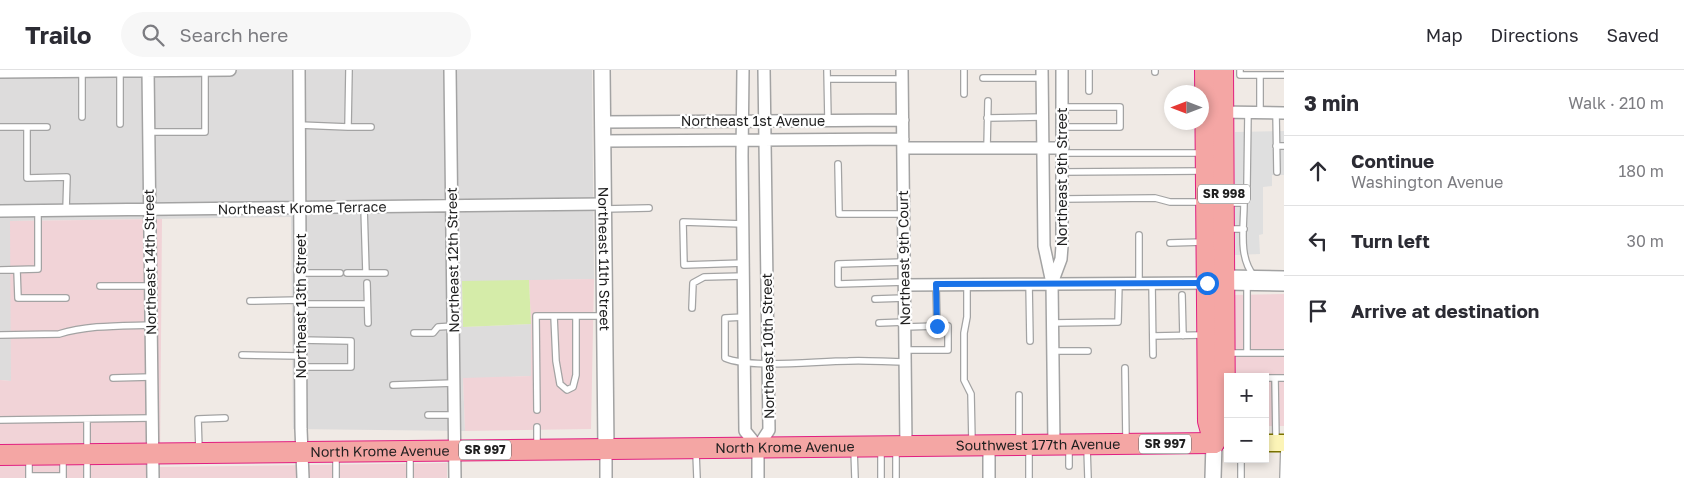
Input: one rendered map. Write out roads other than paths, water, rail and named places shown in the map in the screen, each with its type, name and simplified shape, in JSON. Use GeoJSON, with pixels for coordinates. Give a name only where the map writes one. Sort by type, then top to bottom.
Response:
{"type":"FeatureCollection","features":[{"type":"Feature","properties":{"kind":"highway","name":"SR 998"},"geometry":{"type":"LineString","coordinates":[[1205,70],[1214,112],[1215,203],[1207,242],[1219,281],[1226,373]]}},
{"type":"Feature","properties":{"kind":"highway","name":"SR 998"},"geometry":{"type":"LineString","coordinates":[[1221,443],[1208,421],[1208,334],[1219,281],[1224,229],[1215,203],[1206,162],[1223,70]]}},
{"type":"Feature","properties":{"kind":"highway","name":"SR 998"},"geometry":{"type":"LineString","coordinates":[[1221,443],[1225,418]]}},
{"type":"Feature","properties":{"kind":"highway","name":"Southwest 177th Avenue"},"geometry":{"type":"LineString","coordinates":[[894,447],[1221,443]]}},
{"type":"Feature","properties":{"kind":"highway","name":"North Krome Avenue"},"geometry":{"type":"LineString","coordinates":[[63,454],[894,447]]}},
{"type":"Feature","properties":{"kind":"highway","name":"SR 997"},"geometry":{"type":"LineString","coordinates":[[0,455],[63,454]]}},
{"type":"Feature","properties":{"kind":"street","name":"Northeast 14th Street"},"geometry":{"type":"LineString","coordinates":[[148,70],[153,478]]}},
{"type":"Feature","properties":{"kind":"street"},"geometry":{"type":"LineString","coordinates":[[0,72],[230,70]]}},
{"type":"Feature","properties":{"kind":"street","name":"Northeast 13th Street"},"geometry":{"type":"LineString","coordinates":[[298,70],[300,361],[303,478]]}},
{"type":"Feature","properties":{"kind":"street","name":"Northeast 12th Street"},"geometry":{"type":"LineString","coordinates":[[450,70],[455,478]]}},
{"type":"Feature","properties":{"kind":"street","name":"Northeast 11th Street"},"geometry":{"type":"LineString","coordinates":[[602,70],[606,448]]}},
{"type":"Feature","properties":{"kind":"street","name":"Northeast 10th Street"},"geometry":{"type":"LineString","coordinates":[[744,70],[742,141],[745,431],[758,447],[769,430],[764,70]]}},
{"type":"Feature","properties":{"kind":"street","name":"Northeast 9th Street"},"geometry":{"type":"LineString","coordinates":[[1052,283],[1061,259],[1063,199],[1062,70]]}},
{"type":"Feature","properties":{"kind":"street","name":"Northeast 9th Street"},"geometry":{"type":"LineString","coordinates":[[1042,74],[1044,246],[1052,283],[1052,351],[1070,445]]}},
{"type":"Feature","properties":{"kind":"street","name":"Northeast 9th Court"},"geometry":{"type":"LineString","coordinates":[[894,447],[906,356],[902,75]]}},
{"type":"Feature","properties":{"kind":"street"},"geometry":{"type":"LineString","coordinates":[[1214,112],[1280,113]]}},
{"type":"Feature","properties":{"kind":"street","name":"Northeast 1st Avenue"},"geometry":{"type":"LineString","coordinates":[[603,122],[903,120]]}},
{"type":"Feature","properties":{"kind":"street","name":"Northeast 1st Avenue"},"geometry":{"type":"LineString","coordinates":[[603,141],[765,140],[987,148],[1043,148],[1063,151]]}},
{"type":"Feature","properties":{"kind":"street"},"geometry":{"type":"LineString","coordinates":[[1043,198],[1063,199]]}},
{"type":"Feature","properties":{"kind":"street","name":"Northeast Krome Terrace"},"geometry":{"type":"LineString","coordinates":[[0,211],[364,207],[604,207]]}},
{"type":"Feature","properties":{"kind":"street"},"geometry":{"type":"LineString","coordinates":[[904,284],[1152,283],[1284,277]]}},
{"type":"Feature","properties":{"kind":"street"},"geometry":{"type":"LineString","coordinates":[[1250,280],[1284,285]]}},
{"type":"Feature","properties":{"kind":"street"},"geometry":{"type":"LineString","coordinates":[[1213,478],[1221,443]]}},
{"type":"Feature","properties":{"kind":"street"},"geometry":{"type":"LineString","coordinates":[[981,446],[989,478]]}},
{"type":"Feature","properties":{"kind":"street"},"geometry":{"type":"LineString","coordinates":[[758,447],[758,478]]}},
{"type":"Feature","properties":{"kind":"street"},"geometry":{"type":"LineString","coordinates":[[606,448],[606,478]]}},
{"type":"Feature","properties":{"kind":"lane"},"geometry":{"type":"LineString","coordinates":[[148,132],[205,132],[205,70]]}},
{"type":"Feature","properties":{"kind":"lane"},"geometry":{"type":"LineString","coordinates":[[348,70],[348,127]]}},
{"type":"Feature","properties":{"kind":"lane"},"geometry":{"type":"LineString","coordinates":[[827,70],[828,121]]}},
{"type":"Feature","properties":{"kind":"lane"},"geometry":{"type":"LineString","coordinates":[[964,70],[964,94]]}},
{"type":"Feature","properties":{"kind":"lane"},"geometry":{"type":"LineString","coordinates":[[1089,70],[1089,91]]}},
{"type":"Feature","properties":{"kind":"lane"},"geometry":{"type":"LineString","coordinates":[[1240,70],[1240,75],[1284,75]]}},
{"type":"Feature","properties":{"kind":"lane"},"geometry":{"type":"LineString","coordinates":[[82,71],[82,117]]}},
{"type":"Feature","properties":{"kind":"lane"},"geometry":{"type":"LineString","coordinates":[[120,71],[120,124]]}},
{"type":"Feature","properties":{"kind":"lane"},"geometry":{"type":"LineString","coordinates":[[983,78],[1042,74]]}},
{"type":"Feature","properties":{"kind":"lane"},"geometry":{"type":"LineString","coordinates":[[831,79],[902,75]]}},
{"type":"Feature","properties":{"kind":"lane"},"geometry":{"type":"LineString","coordinates":[[1260,75],[1260,113]]}},
{"type":"Feature","properties":{"kind":"lane"},"geometry":{"type":"LineString","coordinates":[[987,148],[988,101]]}},
{"type":"Feature","properties":{"kind":"lane"},"geometry":{"type":"LineString","coordinates":[[1062,107],[1120,107],[1120,127],[1063,126]]}},
{"type":"Feature","properties":{"kind":"lane"},"geometry":{"type":"LineString","coordinates":[[1248,113],[1248,186]]}},
{"type":"Feature","properties":{"kind":"lane"},"geometry":{"type":"LineString","coordinates":[[1277,172],[1276,146],[1280,113]]}},
{"type":"Feature","properties":{"kind":"lane"},"geometry":{"type":"LineString","coordinates":[[987,118],[1043,118]]}},
{"type":"Feature","properties":{"kind":"lane"},"geometry":{"type":"LineString","coordinates":[[299,125],[371,127]]}},
{"type":"Feature","properties":{"kind":"lane"},"geometry":{"type":"LineString","coordinates":[[27,126],[27,178],[67,177],[66,210]]}},
{"type":"Feature","properties":{"kind":"lane"},"geometry":{"type":"LineString","coordinates":[[0,127],[47,127]]}},
{"type":"Feature","properties":{"kind":"lane"},"geometry":{"type":"LineString","coordinates":[[1276,146],[1284,146]]}},
{"type":"Feature","properties":{"kind":"lane"},"geometry":{"type":"LineString","coordinates":[[1063,151],[1206,162]]}},
{"type":"Feature","properties":{"kind":"lane"},"geometry":{"type":"LineString","coordinates":[[1063,172],[1206,162]]}},
{"type":"Feature","properties":{"kind":"lane"},"geometry":{"type":"LineString","coordinates":[[838,164],[839,214],[904,214]]}},
{"type":"Feature","properties":{"kind":"lane"},"geometry":{"type":"LineString","coordinates":[[1063,199],[1155,198],[1170,202],[1244,203],[1244,254],[1250,280],[1247,353]]}},
{"type":"Feature","properties":{"kind":"lane"},"geometry":{"type":"LineString","coordinates":[[364,207],[366,273]]}},
{"type":"Feature","properties":{"kind":"lane"},"geometry":{"type":"LineString","coordinates":[[604,207],[649,208]]}},
{"type":"Feature","properties":{"kind":"lane"},"geometry":{"type":"LineString","coordinates":[[0,270],[38,269],[38,211]]}},
{"type":"Feature","properties":{"kind":"lane"},"geometry":{"type":"LineString","coordinates":[[743,224],[683,222],[684,265],[744,263]]}},
{"type":"Feature","properties":{"kind":"lane"},"geometry":{"type":"LineString","coordinates":[[1224,229],[1244,229]]}},
{"type":"Feature","properties":{"kind":"lane"},"geometry":{"type":"LineString","coordinates":[[1139,235],[1140,283]]}},
{"type":"Feature","properties":{"kind":"lane"},"geometry":{"type":"LineString","coordinates":[[1170,243],[1207,242]]}},
{"type":"Feature","properties":{"kind":"lane"},"geometry":{"type":"LineString","coordinates":[[904,262],[838,264],[838,284],[904,284]]}},
{"type":"Feature","properties":{"kind":"lane"},"geometry":{"type":"LineString","coordinates":[[17,270],[18,298],[66,298]]}},
{"type":"Feature","properties":{"kind":"lane"},"geometry":{"type":"LineString","coordinates":[[300,273],[385,273]]}},
{"type":"Feature","properties":{"kind":"lane"},"geometry":{"type":"LineString","coordinates":[[692,308],[693,283],[704,277],[744,276]]}},
{"type":"Feature","properties":{"kind":"lane"},"geometry":{"type":"LineString","coordinates":[[367,283],[368,323]]}},
{"type":"Feature","properties":{"kind":"lane"},"geometry":{"type":"LineString","coordinates":[[1029,283],[1030,340]]}},
{"type":"Feature","properties":{"kind":"lane"},"geometry":{"type":"LineString","coordinates":[[1052,323],[1118,322],[1118,283]]}},
{"type":"Feature","properties":{"kind":"lane"},"geometry":{"type":"LineString","coordinates":[[1152,283],[1153,355]]}},
{"type":"Feature","properties":{"kind":"lane"},"geometry":{"type":"LineString","coordinates":[[936,284],[937,326]]}},
{"type":"Feature","properties":{"kind":"lane"},"geometry":{"type":"LineString","coordinates":[[967,284],[964,380],[971,394],[981,446]]}},
{"type":"Feature","properties":{"kind":"lane"},"geometry":{"type":"LineString","coordinates":[[100,286],[150,286]]}},
{"type":"Feature","properties":{"kind":"lane"},"geometry":{"type":"LineString","coordinates":[[1182,295],[1182,336]]}},
{"type":"Feature","properties":{"kind":"lane"},"geometry":{"type":"LineString","coordinates":[[875,299],[905,298]]}},
{"type":"Feature","properties":{"kind":"lane"},"geometry":{"type":"LineString","coordinates":[[250,302],[368,304]]}},
{"type":"Feature","properties":{"kind":"lane"},"geometry":{"type":"LineString","coordinates":[[537,410],[536,316],[605,316]]}},
{"type":"Feature","properties":{"kind":"lane"},"geometry":{"type":"LineString","coordinates":[[554,316],[556,361],[560,384],[566,390],[573,386],[576,375],[576,316]]}},
{"type":"Feature","properties":{"kind":"lane"},"geometry":{"type":"LineString","coordinates":[[744,317],[725,318],[725,358],[744,363],[876,360],[948,350],[948,326],[879,323]]}},
{"type":"Feature","properties":{"kind":"lane"},"geometry":{"type":"LineString","coordinates":[[0,335],[59,334],[104,327],[151,325]]}},
{"type":"Feature","properties":{"kind":"lane"},"geometry":{"type":"LineString","coordinates":[[414,333],[433,333],[438,327],[454,326]]}},
{"type":"Feature","properties":{"kind":"lane"},"geometry":{"type":"LineString","coordinates":[[1153,336],[1208,334]]}},
{"type":"Feature","properties":{"kind":"lane"},"geometry":{"type":"LineString","coordinates":[[242,355],[351,367],[351,340],[300,340]]}},
{"type":"Feature","properties":{"kind":"lane"},"geometry":{"type":"LineString","coordinates":[[1052,351],[1088,351]]}},
{"type":"Feature","properties":{"kind":"lane"},"geometry":{"type":"LineString","coordinates":[[1225,353],[1284,353]]}},
{"type":"Feature","properties":{"kind":"lane"},"geometry":{"type":"LineString","coordinates":[[1125,368],[1126,444]]}},
{"type":"Feature","properties":{"kind":"lane"},"geometry":{"type":"LineString","coordinates":[[113,378],[151,377]]}},
{"type":"Feature","properties":{"kind":"lane"},"geometry":{"type":"LineString","coordinates":[[1269,378],[1284,378]]}},
{"type":"Feature","properties":{"kind":"lane"},"geometry":{"type":"LineString","coordinates":[[1275,378],[1277,443],[1283,478]]}},
{"type":"Feature","properties":{"kind":"lane"},"geometry":{"type":"LineString","coordinates":[[393,385],[454,383]]}},
{"type":"Feature","properties":{"kind":"lane"},"geometry":{"type":"LineString","coordinates":[[1019,396],[1029,478]]}},
{"type":"Feature","properties":{"kind":"lane"},"geometry":{"type":"LineString","coordinates":[[428,415],[454,415]]}},
{"type":"Feature","properties":{"kind":"lane"},"geometry":{"type":"LineString","coordinates":[[0,420],[152,418]]}},
{"type":"Feature","properties":{"kind":"lane"},"geometry":{"type":"LineString","coordinates":[[199,454],[198,418],[225,418]]}},
{"type":"Feature","properties":{"kind":"lane"},"geometry":{"type":"LineString","coordinates":[[87,419],[88,478]]}},
{"type":"Feature","properties":{"kind":"lane"},"geometry":{"type":"LineString","coordinates":[[537,427],[537,449]]}},
{"type":"Feature","properties":{"kind":"lane"},"geometry":{"type":"LineString","coordinates":[[1069,466],[1070,445]]}},
{"type":"Feature","properties":{"kind":"lane"},"geometry":{"type":"LineString","coordinates":[[1070,445],[1088,478]]}},
{"type":"Feature","properties":{"kind":"lane"},"geometry":{"type":"LineString","coordinates":[[854,447],[855,478]]}},
{"type":"Feature","properties":{"kind":"lane"},"geometry":{"type":"LineString","coordinates":[[881,478],[894,447]]}},
{"type":"Feature","properties":{"kind":"lane"},"geometry":{"type":"LineString","coordinates":[[894,447],[896,478]]}},
{"type":"Feature","properties":{"kind":"lane"},"geometry":{"type":"LineString","coordinates":[[696,448],[696,478]]}},
{"type":"Feature","properties":{"kind":"lane"},"geometry":{"type":"LineString","coordinates":[[410,451],[410,478]]}},
{"type":"Feature","properties":{"kind":"lane"},"geometry":{"type":"LineString","coordinates":[[336,452],[336,478]]}},
{"type":"Feature","properties":{"kind":"lane"},"geometry":{"type":"LineString","coordinates":[[29,455],[29,477],[63,477],[63,454]]}},
{"type":"Feature","properties":{"kind":"lane"},"geometry":{"type":"LineString","coordinates":[[1241,463],[1241,478]]}}]}
